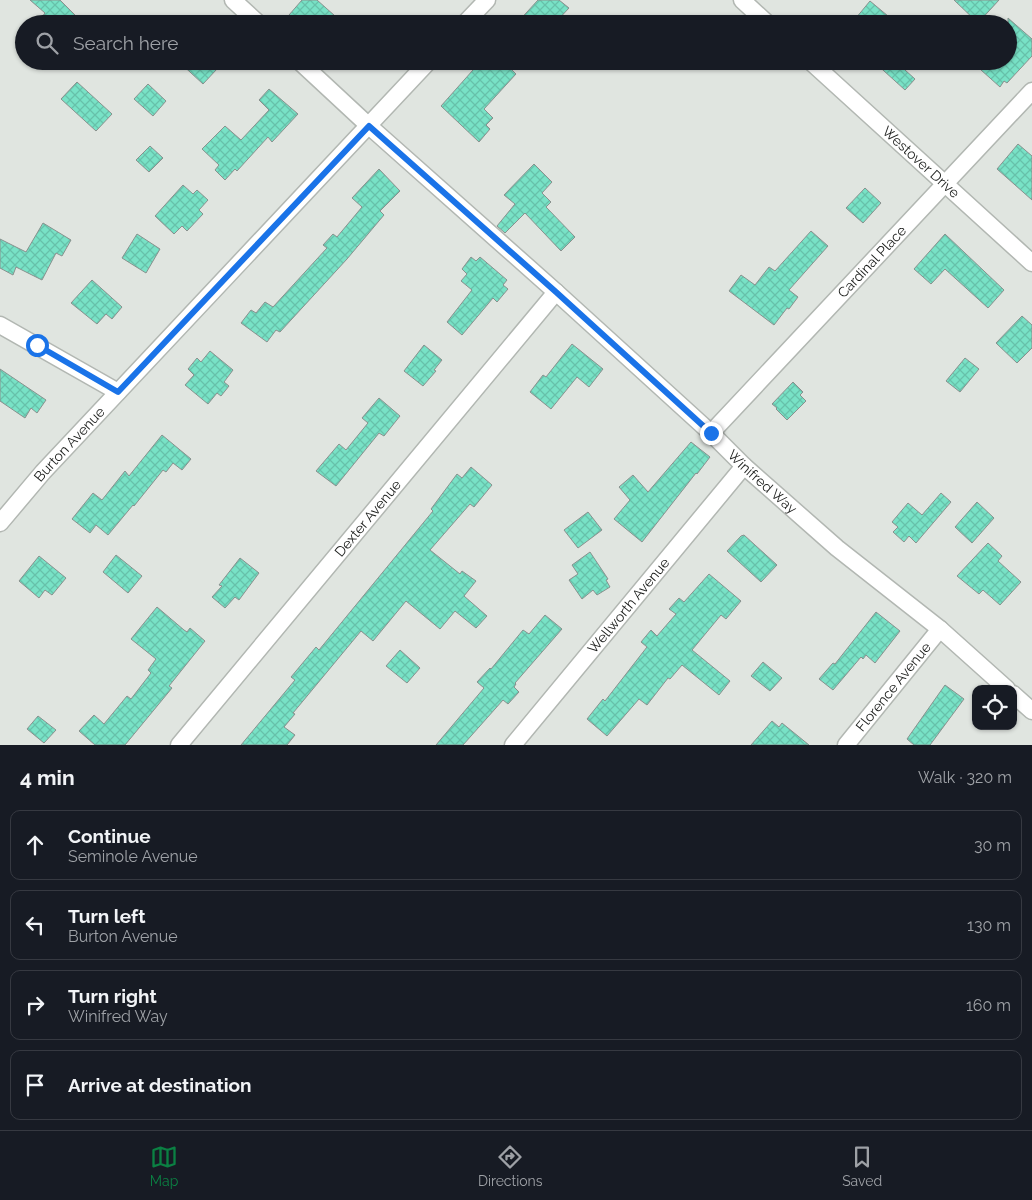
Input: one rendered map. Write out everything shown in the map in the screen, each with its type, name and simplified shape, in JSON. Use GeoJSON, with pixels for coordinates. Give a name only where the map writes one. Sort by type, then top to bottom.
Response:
{"type":"FeatureCollection","features":[{"type":"Feature","properties":{"kind":"street"},"geometry":{"type":"LineString","coordinates":[[233,0],[249,15]]}},
{"type":"Feature","properties":{"kind":"street"},"geometry":{"type":"LineString","coordinates":[[472,15],[486,0]]}},
{"type":"Feature","properties":{"kind":"street"},"geometry":{"type":"LineString","coordinates":[[742,0],[758,15]]}},
{"type":"Feature","properties":{"kind":"street","name":"Winifred Way"},"geometry":{"type":"LineString","coordinates":[[309,70],[711,433],[744,466],[837,548],[940,629],[1003,685]]}},
{"type":"Feature","properties":{"kind":"street","name":"Burton Avenue"},"geometry":{"type":"LineString","coordinates":[[0,522],[43,472],[421,70]]}},
{"type":"Feature","properties":{"kind":"street","name":"Westover Drive"},"geometry":{"type":"LineString","coordinates":[[820,70],[1032,264]]}},
{"type":"Feature","properties":{"kind":"street","name":"Cardinal Place"},"geometry":{"type":"LineString","coordinates":[[711,433],[1032,91]]}},
{"type":"Feature","properties":{"kind":"street","name":"Dexter Avenue"},"geometry":{"type":"LineString","coordinates":[[179,745],[556,292]]}},
{"type":"Feature","properties":{"kind":"street"},"geometry":{"type":"LineString","coordinates":[[0,325],[118,392]]}},
{"type":"Feature","properties":{"kind":"street","name":"Wellworth Avenue"},"geometry":{"type":"LineString","coordinates":[[513,745],[744,466]]}},
{"type":"Feature","properties":{"kind":"street","name":"Florence Avenue"},"geometry":{"type":"LineString","coordinates":[[846,745],[940,629]]}},
{"type":"Feature","properties":{"kind":"street"},"geometry":{"type":"LineString","coordinates":[[1017,698],[1032,711]]}},
{"type":"Feature","properties":{"kind":"building"},"geometry":{"type":"Polygon","coordinates":[[[30,0],[60,0],[75,15],[44,15],[45,13],[30,0]]]}},
{"type":"Feature","properties":{"kind":"building"},"geometry":{"type":"Polygon","coordinates":[[[302,0],[317,0],[334,15],[289,15],[302,0]]]}},
{"type":"Feature","properties":{"kind":"building"},"geometry":{"type":"Polygon","coordinates":[[[538,0],[559,0],[569,8],[562,15],[524,15],[538,0]]]}},
{"type":"Feature","properties":{"kind":"building"},"geometry":{"type":"Polygon","coordinates":[[[954,0],[999,0],[985,15],[970,15],[954,0]]]}},
{"type":"Feature","properties":{"kind":"building"},"geometry":{"type":"Polygon","coordinates":[[[870,1],[887,15],[858,15],[870,1]]]}},
{"type":"Feature","properties":{"kind":"building"},"geometry":{"type":"Polygon","coordinates":[[[1017,26],[1032,39],[1032,56],[1007,83],[1004,81],[1000,87],[981,70],[1017,70],[1017,26]]]}},
{"type":"Feature","properties":{"kind":"building"},"geometry":{"type":"Polygon","coordinates":[[[188,70],[216,70],[203,84],[188,70]]]}},
{"type":"Feature","properties":{"kind":"building"},"geometry":{"type":"Polygon","coordinates":[[[473,70],[512,70],[516,74],[484,109],[493,118],[486,125],[490,129],[479,142],[441,106],[473,70]]]}},
{"type":"Feature","properties":{"kind":"building"},"geometry":{"type":"Polygon","coordinates":[[[883,70],[905,70],[915,79],[905,90],[883,70]]]}},
{"type":"Feature","properties":{"kind":"building"},"geometry":{"type":"Polygon","coordinates":[[[77,82],[112,114],[96,131],[61,99],[77,82]]]}},
{"type":"Feature","properties":{"kind":"building"},"geometry":{"type":"Polygon","coordinates":[[[148,84],[166,101],[153,116],[134,99],[148,84]]]}},
{"type":"Feature","properties":{"kind":"building"},"geometry":{"type":"Polygon","coordinates":[[[269,89],[298,114],[272,142],[268,137],[237,171],[235,169],[225,180],[215,170],[219,165],[202,149],[225,126],[241,140],[269,110],[259,100],[269,89]]]}},
{"type":"Feature","properties":{"kind":"building"},"geometry":{"type":"Polygon","coordinates":[[[1018,144],[1032,156],[1032,200],[997,169],[1018,144]]]}},
{"type":"Feature","properties":{"kind":"building"},"geometry":{"type":"Polygon","coordinates":[[[150,146],[163,158],[149,172],[136,160],[150,146]]]}},
{"type":"Feature","properties":{"kind":"building"},"geometry":{"type":"Polygon","coordinates":[[[534,164],[552,182],[542,193],[551,202],[546,207],[575,237],[561,251],[525,213],[505,233],[497,226],[515,204],[504,195],[534,164]]]}},
{"type":"Feature","properties":{"kind":"building"},"geometry":{"type":"Polygon","coordinates":[[[379,169],[400,191],[380,211],[384,215],[347,259],[280,332],[276,330],[267,342],[241,323],[251,310],[256,313],[265,302],[273,307],[327,248],[323,245],[333,234],[337,237],[362,207],[352,198],[379,169]]]}},
{"type":"Feature","properties":{"kind":"building"},"geometry":{"type":"Polygon","coordinates":[[[183,185],[193,194],[197,190],[208,200],[199,210],[203,214],[187,231],[182,226],[174,234],[155,216],[183,185]]]}},
{"type":"Feature","properties":{"kind":"building"},"geometry":{"type":"Polygon","coordinates":[[[865,188],[881,203],[863,223],[846,208],[865,188]]]}},
{"type":"Feature","properties":{"kind":"building"},"geometry":{"type":"Polygon","coordinates":[[[43,223],[71,240],[62,256],[56,253],[42,280],[16,267],[13,275],[0,268],[0,239],[26,252],[43,223]]]}},
{"type":"Feature","properties":{"kind":"building"},"geometry":{"type":"Polygon","coordinates":[[[811,231],[828,246],[789,290],[798,297],[774,325],[729,291],[741,275],[755,285],[769,267],[775,271],[811,231]]]}},
{"type":"Feature","properties":{"kind":"building"},"geometry":{"type":"Polygon","coordinates":[[[137,234],[160,249],[146,273],[122,258],[137,234]]]}},
{"type":"Feature","properties":{"kind":"building"},"geometry":{"type":"Polygon","coordinates":[[[945,234],[1004,290],[988,308],[945,269],[931,284],[914,269],[945,234]]]}},
{"type":"Feature","properties":{"kind":"building"},"geometry":{"type":"Polygon","coordinates":[[[471,257],[476,261],[480,257],[507,280],[503,285],[508,289],[497,302],[493,298],[462,335],[447,322],[472,290],[461,281],[467,274],[462,269],[471,257]]]}},
{"type":"Feature","properties":{"kind":"building"},"geometry":{"type":"Polygon","coordinates":[[[92,280],[122,307],[112,319],[106,314],[97,324],[71,303],[92,280]]]}},
{"type":"Feature","properties":{"kind":"building"},"geometry":{"type":"Polygon","coordinates":[[[1022,316],[1032,325],[1032,348],[1017,363],[996,343],[1022,316]]]}},
{"type":"Feature","properties":{"kind":"building"},"geometry":{"type":"Polygon","coordinates":[[[572,344],[603,369],[589,387],[577,377],[551,409],[530,392],[543,375],[546,377],[572,344]]]}},
{"type":"Feature","properties":{"kind":"building"},"geometry":{"type":"Polygon","coordinates":[[[424,345],[442,360],[434,370],[436,371],[423,386],[404,371],[424,345]]]}},
{"type":"Feature","properties":{"kind":"building"},"geometry":{"type":"Polygon","coordinates":[[[210,351],[233,370],[224,382],[229,386],[221,396],[217,393],[208,404],[185,385],[194,375],[188,369],[197,358],[201,362],[210,351]]]}},
{"type":"Feature","properties":{"kind":"building"},"geometry":{"type":"Polygon","coordinates":[[[965,358],[979,369],[960,392],[946,381],[965,358]]]}},
{"type":"Feature","properties":{"kind":"building"},"geometry":{"type":"Polygon","coordinates":[[[0,369],[46,400],[37,413],[31,408],[25,418],[0,401],[0,369]]]}},
{"type":"Feature","properties":{"kind":"building"},"geometry":{"type":"Polygon","coordinates":[[[793,382],[803,392],[800,395],[806,401],[787,420],[772,404],[793,382]]]}},
{"type":"Feature","properties":{"kind":"building"},"geometry":{"type":"Polygon","coordinates":[[[379,398],[400,416],[384,436],[379,433],[336,486],[316,471],[339,444],[346,450],[368,423],[362,418],[379,398]]]}},
{"type":"Feature","properties":{"kind":"building"},"geometry":{"type":"Polygon","coordinates":[[[162,435],[191,459],[182,470],[173,463],[166,472],[163,470],[108,535],[96,525],[90,533],[72,519],[93,493],[102,500],[125,471],[129,476],[162,435]]]}},
{"type":"Feature","properties":{"kind":"building"},"geometry":{"type":"Polygon","coordinates":[[[691,442],[710,457],[642,542],[614,519],[630,500],[619,487],[633,475],[648,492],[691,442]]]}},
{"type":"Feature","properties":{"kind":"building"},"geometry":{"type":"Polygon","coordinates":[[[471,467],[492,485],[474,507],[470,504],[430,550],[460,574],[462,571],[476,581],[464,596],[487,616],[476,628],[455,611],[440,629],[406,601],[373,641],[361,631],[293,713],[295,714],[284,727],[295,735],[287,745],[241,745],[295,680],[291,677],[316,647],[319,650],[433,511],[431,509],[457,474],[462,478],[471,467]]]}},
{"type":"Feature","properties":{"kind":"building"},"geometry":{"type":"Polygon","coordinates":[[[941,493],[951,502],[916,543],[909,536],[904,542],[893,532],[898,527],[892,522],[908,503],[922,515],[941,493]]]}},
{"type":"Feature","properties":{"kind":"building"},"geometry":{"type":"Polygon","coordinates":[[[977,502],[994,518],[972,543],[955,527],[977,502]]]}},
{"type":"Feature","properties":{"kind":"building"},"geometry":{"type":"Polygon","coordinates":[[[588,512],[602,530],[578,548],[564,530],[588,512]]]}},
{"type":"Feature","properties":{"kind":"building"},"geometry":{"type":"Polygon","coordinates":[[[744,535],[777,565],[761,582],[727,551],[744,535]]]}},
{"type":"Feature","properties":{"kind":"building"},"geometry":{"type":"Polygon","coordinates":[[[988,543],[1002,556],[998,561],[1021,582],[1000,605],[983,590],[979,594],[957,576],[988,543]]]}},
{"type":"Feature","properties":{"kind":"building"},"geometry":{"type":"Polygon","coordinates":[[[590,552],[608,579],[606,580],[610,587],[597,595],[593,590],[582,599],[569,580],[578,574],[572,565],[590,552]]]}},
{"type":"Feature","properties":{"kind":"building"},"geometry":{"type":"Polygon","coordinates":[[[116,555],[142,576],[128,593],[103,572],[116,555]]]}},
{"type":"Feature","properties":{"kind":"building"},"geometry":{"type":"Polygon","coordinates":[[[39,556],[66,578],[52,595],[45,590],[39,598],[19,581],[39,556]]]}},
{"type":"Feature","properties":{"kind":"building"},"geometry":{"type":"Polygon","coordinates":[[[240,558],[259,573],[239,600],[235,597],[225,608],[212,597],[222,586],[219,585],[240,558]]]}},
{"type":"Feature","properties":{"kind":"building"},"geometry":{"type":"Polygon","coordinates":[[[709,574],[741,601],[726,619],[721,615],[692,650],[730,681],[719,695],[682,665],[670,679],[668,678],[647,705],[639,699],[607,736],[587,719],[603,699],[605,701],[647,647],[641,642],[651,630],[657,636],[676,614],[669,609],[679,598],[684,602],[709,574]]]}},
{"type":"Feature","properties":{"kind":"building"},"geometry":{"type":"Polygon","coordinates":[[[157,607],[184,630],[187,632],[190,628],[205,641],[169,686],[172,688],[125,745],[95,745],[79,731],[94,715],[104,724],[127,696],[131,699],[151,673],[148,670],[156,659],[131,639],[157,607]]]}},
{"type":"Feature","properties":{"kind":"building"},"geometry":{"type":"Polygon","coordinates":[[[876,612],[900,631],[875,663],[866,655],[863,659],[861,657],[833,690],[819,679],[833,663],[835,664],[876,612]]]}},
{"type":"Feature","properties":{"kind":"building"},"geometry":{"type":"Polygon","coordinates":[[[545,615],[562,629],[515,683],[514,687],[519,692],[508,704],[503,700],[463,745],[436,745],[484,688],[477,682],[491,669],[523,630],[529,634],[545,615]]]}},
{"type":"Feature","properties":{"kind":"building"},"geometry":{"type":"Polygon","coordinates":[[[400,650],[420,668],[407,683],[386,666],[400,650]]]}},
{"type":"Feature","properties":{"kind":"building"},"geometry":{"type":"Polygon","coordinates":[[[763,662],[782,678],[770,691],[751,676],[763,662]]]}},
{"type":"Feature","properties":{"kind":"building"},"geometry":{"type":"Polygon","coordinates":[[[945,685],[964,699],[930,745],[914,745],[907,739],[945,685]]]}},
{"type":"Feature","properties":{"kind":"building"},"geometry":{"type":"Polygon","coordinates":[[[38,716],[56,730],[44,743],[27,729],[38,716]]]}},
{"type":"Feature","properties":{"kind":"building"},"geometry":{"type":"Polygon","coordinates":[[[772,721],[779,727],[782,723],[809,745],[751,745],[772,721]]]}},
{"type":"Feature","properties":{"kind":"route"},"geometry":{"type":"LineString","coordinates":[[37,345],[118,392],[369,126],[711,433]]}}]}
